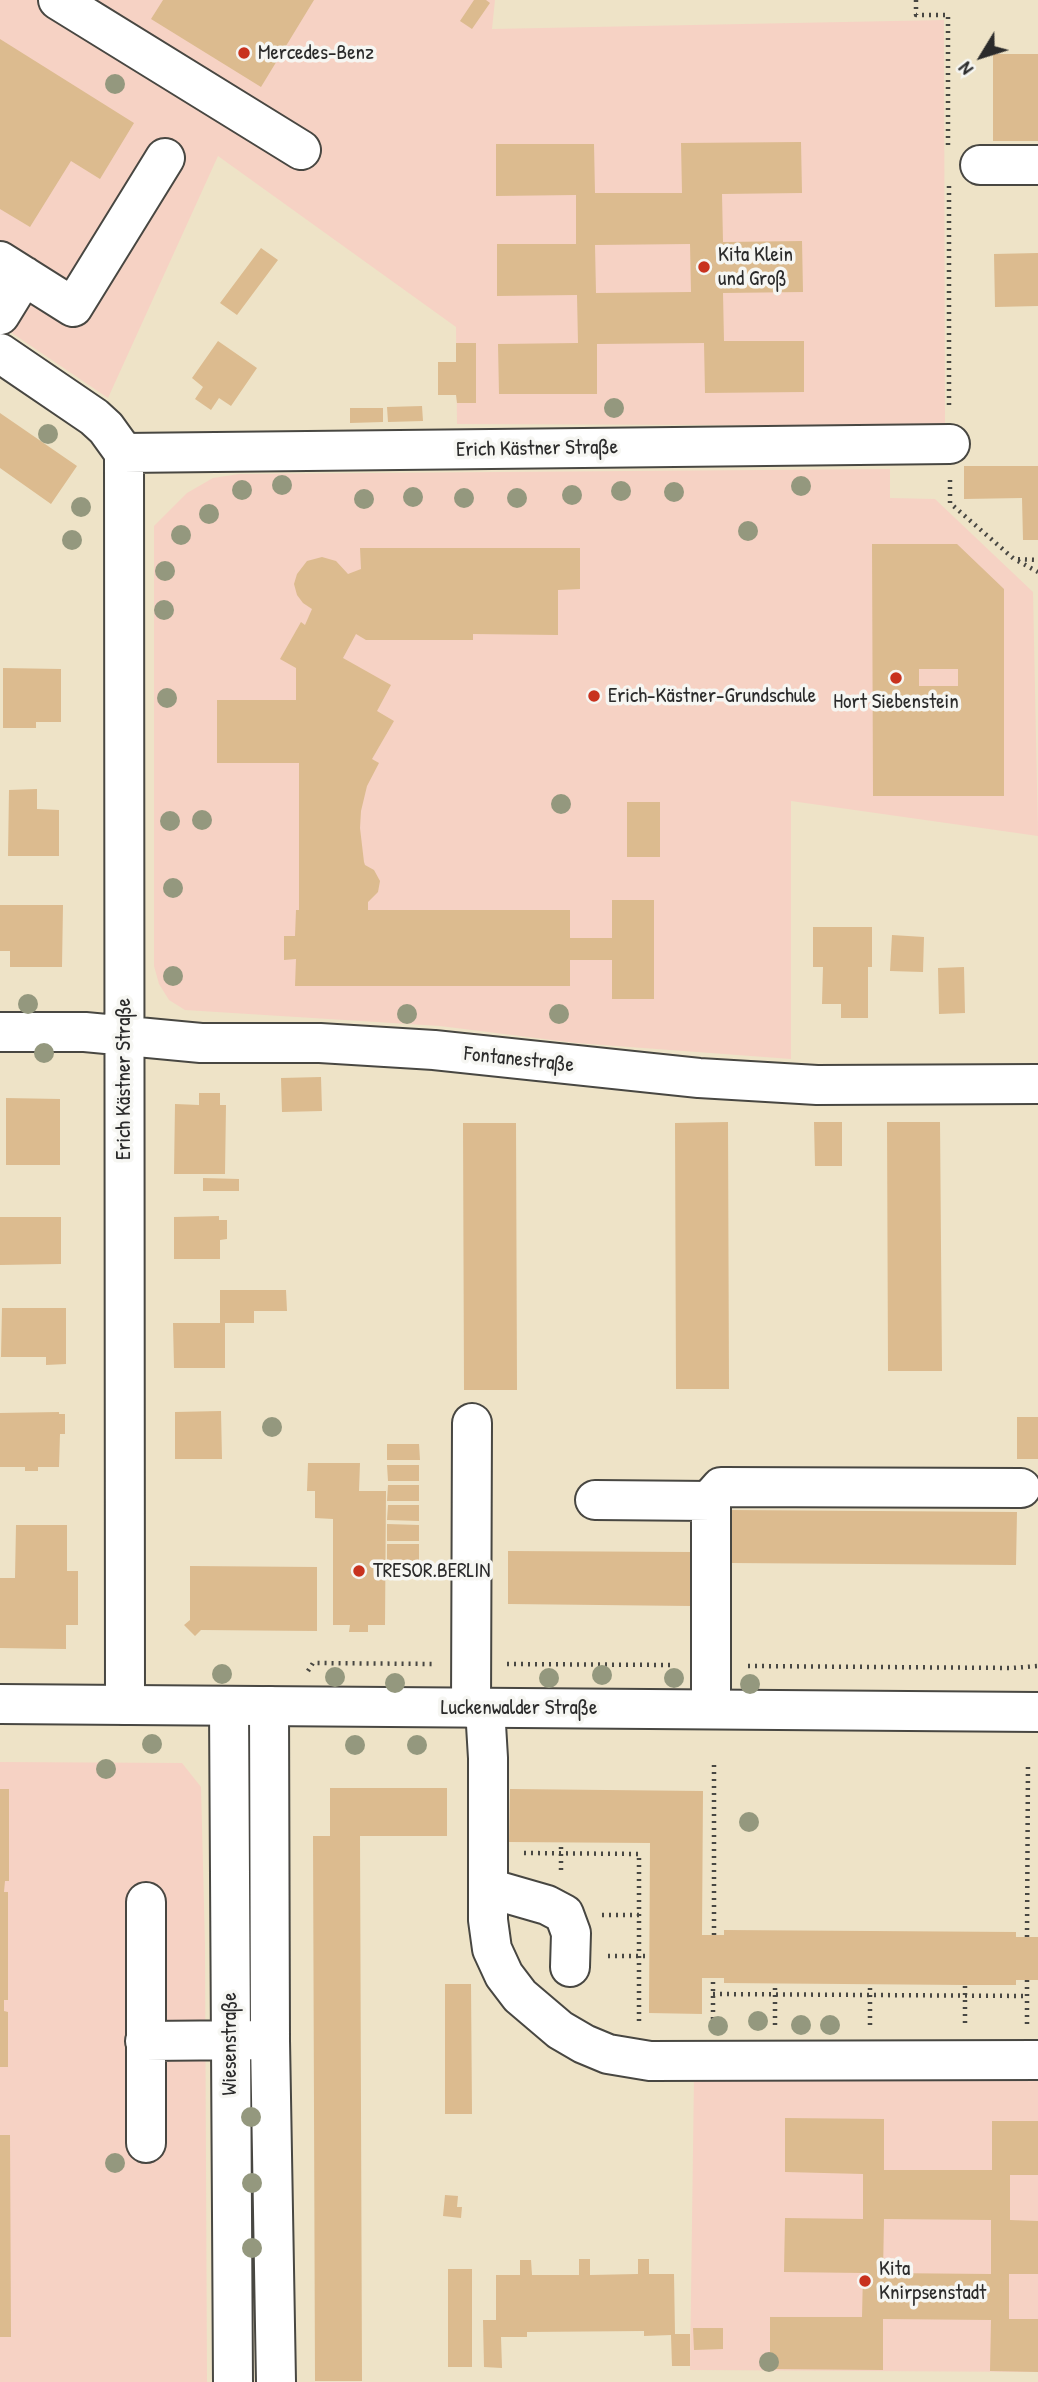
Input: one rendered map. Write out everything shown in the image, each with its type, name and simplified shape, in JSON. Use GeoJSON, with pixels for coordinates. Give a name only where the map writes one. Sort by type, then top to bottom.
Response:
{"type":"FeatureCollection","features":[{"type":"Feature","properties":{"kind":"street"},"geometry":{"type":"LineString","coordinates":[[58,0],[301,150]]}},
{"type":"Feature","properties":{"kind":"street"},"geometry":{"type":"LineString","coordinates":[[0,315],[12,268],[73,307],[165,158]]}},
{"type":"Feature","properties":{"kind":"street"},"geometry":{"type":"LineString","coordinates":[[959,166],[1038,165]]}},
{"type":"Feature","properties":{"kind":"street"},"geometry":{"type":"LineString","coordinates":[[0,353],[93,417],[106,428],[124,453]]}},
{"type":"Feature","properties":{"kind":"street","name":"Erich Kästner Straße"},"geometry":{"type":"LineString","coordinates":[[125,1705],[124,453],[950,444]]}},
{"type":"Feature","properties":{"kind":"street","name":"Fontanestraße"},"geometry":{"type":"LineString","coordinates":[[0,1032],[86,1032],[201,1043],[320,1043],[434,1050],[699,1078],[817,1085],[1038,1083]]}},
{"type":"Feature","properties":{"kind":"street"},"geometry":{"type":"LineString","coordinates":[[472,1423],[478,1708],[488,1758],[488,1920],[492,1949],[503,1975],[520,1996],[539,2014],[583,2044],[608,2054],[650,2061],[713,2042],[1038,2060]]}},
{"type":"Feature","properties":{"kind":"street"},"geometry":{"type":"LineString","coordinates":[[711,1709],[711,1501],[716,1491],[726,1486],[1021,1488]]}},
{"type":"Feature","properties":{"kind":"street"},"geometry":{"type":"LineString","coordinates":[[595,1500],[711,1501]]}},
{"type":"Feature","properties":{"kind":"street","name":"Luckenwalder Straße"},"geometry":{"type":"LineString","coordinates":[[0,1704],[1038,1712]]}},
{"type":"Feature","properties":{"kind":"street","name":"Wiesenstraße"},"geometry":{"type":"LineString","coordinates":[[229,1706],[233,2382]]}},
{"type":"Feature","properties":{"kind":"street","name":"Wiesenstraße"},"geometry":{"type":"LineString","coordinates":[[270,1706],[270,2040],[276,2382]]}},
{"type":"Feature","properties":{"kind":"street"},"geometry":{"type":"LineString","coordinates":[[488,1870],[564,1914],[571,1933],[570,1966]]}},
{"type":"Feature","properties":{"kind":"street"},"geometry":{"type":"LineString","coordinates":[[146,1902],[146,2143]]}},
{"type":"Feature","properties":{"kind":"street"},"geometry":{"type":"LineString","coordinates":[[145,2041],[270,2040]]}},
{"type":"Feature","properties":{"kind":"path"},"geometry":{"type":"LineString","coordinates":[[916,0],[916,15],[948,15],[959,166],[950,503],[1014,559],[1038,572]]}},
{"type":"Feature","properties":{"kind":"path"},"geometry":{"type":"LineString","coordinates":[[1014,559],[1038,560]]}},
{"type":"Feature","properties":{"kind":"path"},"geometry":{"type":"LineString","coordinates":[[714,1760],[714,1935]]}},
{"type":"Feature","properties":{"kind":"path"},"geometry":{"type":"LineString","coordinates":[[1027,1937],[1028,1762]]}},
{"type":"Feature","properties":{"kind":"path"},"geometry":{"type":"LineString","coordinates":[[488,1870],[639,1854],[639,2024],[651,2024]]}},
{"type":"Feature","properties":{"kind":"path"},"geometry":{"type":"LineString","coordinates":[[713,1978],[713,2042]]}},
{"type":"Feature","properties":{"kind":"path"},"geometry":{"type":"LineString","coordinates":[[713,1994],[1027,1996]]}},
{"type":"Feature","properties":{"kind":"path"},"geometry":{"type":"LineString","coordinates":[[701,2024],[713,2042]]}},
{"type":"Feature","properties":{"kind":"shaded area"},"geometry":{"type":"Polygon","coordinates":[[[0,0],[495,0],[492,29],[944,20],[945,426],[457,424],[456,327],[218,156],[108,398],[0,325],[0,0]]]}},
{"type":"Feature","properties":{"kind":"shaded area","name":"Erich-Kästner-Grundschule"},"geometry":{"type":"Polygon","coordinates":[[[890,469],[890,498],[935,499],[1033,592],[1038,836],[791,801],[791,1059],[576,1043],[440,1026],[185,1010],[169,1000],[159,984],[154,966],[154,526],[187,493],[213,478],[239,474],[890,469]]]}},
{"type":"Feature","properties":{"kind":"shaded area"},"geometry":{"type":"Polygon","coordinates":[[[0,1762],[182,1763],[201,1787],[205,1946],[207,2382],[0,2382],[0,1762]]]}},
{"type":"Feature","properties":{"kind":"shaded area","name":"Kita Knirpsenstadt"},"geometry":{"type":"Polygon","coordinates":[[[694,2076],[1038,2078],[1038,2372],[690,2370],[694,2076]]]}},
{"type":"Feature","properties":{"kind":"building","name":"Mercedes-Benz"},"geometry":{"type":"Polygon","coordinates":[[[163,0],[314,0],[261,87],[151,19],[163,0]]]}},
{"type":"Feature","properties":{"kind":"building"},"geometry":{"type":"Polygon","coordinates":[[[474,0],[486,0],[490,3],[472,29],[460,21],[474,0]]]}},
{"type":"Feature","properties":{"kind":"building"},"geometry":{"type":"Polygon","coordinates":[[[0,39],[134,123],[100,179],[71,161],[30,227],[0,209],[0,39]]]}},
{"type":"Feature","properties":{"kind":"building"},"geometry":{"type":"Polygon","coordinates":[[[993,54],[1038,54],[1038,141],[993,141],[993,54]]]}},
{"type":"Feature","properties":{"kind":"building"},"geometry":{"type":"Polygon","coordinates":[[[801,142],[802,193],[722,194],[723,242],[802,241],[803,292],[723,293],[724,341],[804,341],[804,392],[705,393],[704,343],[597,344],[597,394],[499,394],[498,344],[578,343],[577,295],[497,296],[497,244],[576,244],[576,195],[496,196],[496,144],[594,144],[595,193],[682,193],[681,143],[801,142]],[[690,244],[595,245],[596,293],[691,292],[690,244]]]}},
{"type":"Feature","properties":{"kind":"building"},"geometry":{"type":"Polygon","coordinates":[[[261,248],[278,260],[237,315],[220,303],[261,248]]]}},
{"type":"Feature","properties":{"kind":"building"},"geometry":{"type":"Polygon","coordinates":[[[1038,253],[1038,306],[995,307],[994,254],[1038,253]]]}},
{"type":"Feature","properties":{"kind":"building"},"geometry":{"type":"Polygon","coordinates":[[[218,341],[257,368],[231,406],[219,398],[211,410],[195,399],[203,387],[192,378],[218,341]]]}},
{"type":"Feature","properties":{"kind":"building"},"geometry":{"type":"Polygon","coordinates":[[[456,343],[476,343],[476,403],[457,403],[456,395],[438,395],[438,362],[456,362],[456,343]]]}},
{"type":"Feature","properties":{"kind":"building"},"geometry":{"type":"Polygon","coordinates":[[[422,406],[423,421],[388,422],[387,407],[422,406]]]}},
{"type":"Feature","properties":{"kind":"building"},"geometry":{"type":"Polygon","coordinates":[[[350,408],[383,408],[383,422],[350,423],[350,408]]]}},
{"type":"Feature","properties":{"kind":"building"},"geometry":{"type":"Polygon","coordinates":[[[0,413],[77,466],[51,504],[0,468],[0,413]]]}},
{"type":"Feature","properties":{"kind":"building"},"geometry":{"type":"Polygon","coordinates":[[[964,466],[1038,466],[1038,540],[1023,540],[1022,498],[964,499],[964,466]]]}},
{"type":"Feature","properties":{"kind":"building","name":"Hort Siebenstein"},"geometry":{"type":"Polygon","coordinates":[[[872,544],[957,544],[1004,589],[1004,796],[873,796],[872,544]],[[919,669],[919,686],[958,686],[958,669],[919,669]]]}},
{"type":"Feature","properties":{"kind":"building"},"geometry":{"type":"Polygon","coordinates":[[[360,548],[580,548],[580,589],[558,590],[558,635],[473,634],[473,640],[366,640],[356,634],[343,658],[391,685],[377,711],[394,721],[372,759],[379,763],[367,786],[361,811],[364,862],[374,870],[380,881],[378,892],[368,902],[368,910],[570,910],[570,938],[612,938],[612,900],[654,900],[654,999],[612,999],[612,960],[570,960],[570,986],[295,986],[296,959],[284,960],[284,936],[295,936],[296,910],[299,910],[299,763],[217,763],[217,700],[296,700],[296,668],[280,659],[301,622],[305,625],[312,609],[297,595],[294,584],[297,574],[307,561],[322,557],[336,561],[348,574],[361,569],[360,548]]]}},
{"type":"Feature","properties":{"kind":"building"},"geometry":{"type":"Polygon","coordinates":[[[3,668],[61,669],[61,722],[36,722],[36,728],[3,728],[3,668]]]}},
{"type":"Feature","properties":{"kind":"building"},"geometry":{"type":"Polygon","coordinates":[[[37,789],[37,809],[59,810],[59,856],[8,856],[9,790],[37,789]]]}},
{"type":"Feature","properties":{"kind":"building"},"geometry":{"type":"Polygon","coordinates":[[[627,802],[660,802],[660,857],[627,857],[627,802]]]}},
{"type":"Feature","properties":{"kind":"building"},"geometry":{"type":"Polygon","coordinates":[[[0,905],[63,905],[62,967],[10,967],[10,951],[0,951],[0,905]]]}},
{"type":"Feature","properties":{"kind":"building"},"geometry":{"type":"Polygon","coordinates":[[[813,927],[872,927],[872,967],[868,967],[868,1018],[841,1018],[841,1004],[822,1004],[823,967],[813,967],[813,927]]]}},
{"type":"Feature","properties":{"kind":"building"},"geometry":{"type":"Polygon","coordinates":[[[892,935],[924,937],[923,972],[890,971],[892,935]]]}},
{"type":"Feature","properties":{"kind":"building"},"geometry":{"type":"Polygon","coordinates":[[[964,967],[965,1013],[939,1014],[938,968],[964,967]]]}},
{"type":"Feature","properties":{"kind":"building"},"geometry":{"type":"Polygon","coordinates":[[[321,1077],[322,1111],[282,1112],[281,1078],[321,1077]]]}},
{"type":"Feature","properties":{"kind":"building"},"geometry":{"type":"Polygon","coordinates":[[[199,1093],[220,1093],[220,1105],[226,1105],[225,1174],[174,1174],[175,1104],[199,1105],[199,1093]]]}},
{"type":"Feature","properties":{"kind":"building"},"geometry":{"type":"Polygon","coordinates":[[[6,1098],[60,1099],[60,1165],[6,1165],[6,1098]]]}},
{"type":"Feature","properties":{"kind":"building"},"geometry":{"type":"Polygon","coordinates":[[[728,1122],[729,1389],[676,1389],[675,1123],[728,1122]]]}},
{"type":"Feature","properties":{"kind":"building"},"geometry":{"type":"Polygon","coordinates":[[[814,1122],[842,1122],[842,1166],[815,1166],[814,1122]]]}},
{"type":"Feature","properties":{"kind":"building"},"geometry":{"type":"Polygon","coordinates":[[[887,1122],[940,1122],[942,1371],[888,1371],[887,1122]]]}},
{"type":"Feature","properties":{"kind":"building"},"geometry":{"type":"Polygon","coordinates":[[[463,1123],[516,1123],[517,1390],[464,1390],[463,1123]]]}},
{"type":"Feature","properties":{"kind":"building"},"geometry":{"type":"Polygon","coordinates":[[[203,1178],[239,1179],[239,1191],[203,1191],[203,1178]]]}},
{"type":"Feature","properties":{"kind":"building"},"geometry":{"type":"Polygon","coordinates":[[[219,1216],[219,1220],[227,1220],[227,1239],[220,1240],[220,1259],[174,1259],[174,1217],[219,1216]]]}},
{"type":"Feature","properties":{"kind":"building"},"geometry":{"type":"Polygon","coordinates":[[[0,1217],[61,1217],[61,1264],[0,1265],[0,1217]]]}},
{"type":"Feature","properties":{"kind":"building"},"geometry":{"type":"Polygon","coordinates":[[[220,1290],[286,1290],[287,1311],[254,1311],[254,1323],[225,1323],[225,1368],[174,1368],[173,1323],[220,1323],[220,1290]]]}},
{"type":"Feature","properties":{"kind":"building"},"geometry":{"type":"Polygon","coordinates":[[[2,1308],[66,1308],[66,1364],[46,1365],[46,1357],[1,1357],[2,1308]]]}},
{"type":"Feature","properties":{"kind":"building"},"geometry":{"type":"Polygon","coordinates":[[[221,1411],[222,1459],[175,1459],[175,1412],[221,1411]]]}},
{"type":"Feature","properties":{"kind":"building"},"geometry":{"type":"Polygon","coordinates":[[[0,1413],[65,1414],[65,1434],[60,1434],[59,1467],[38,1467],[38,1471],[25,1471],[25,1467],[0,1467],[0,1413]]]}},
{"type":"Feature","properties":{"kind":"building"},"geometry":{"type":"Polygon","coordinates":[[[1017,1417],[1038,1417],[1038,1459],[1017,1459],[1017,1417]]]}},
{"type":"Feature","properties":{"kind":"building"},"geometry":{"type":"Polygon","coordinates":[[[387,1444],[419,1444],[420,1460],[387,1460],[387,1444]]]}},
{"type":"Feature","properties":{"kind":"building"},"geometry":{"type":"Polygon","coordinates":[[[308,1463],[360,1463],[359,1491],[386,1491],[385,1625],[368,1625],[368,1632],[349,1632],[350,1625],[333,1625],[333,1519],[315,1518],[315,1491],[307,1491],[308,1463]]]}},
{"type":"Feature","properties":{"kind":"building"},"geometry":{"type":"Polygon","coordinates":[[[387,1465],[419,1465],[419,1481],[388,1481],[387,1465]]]}},
{"type":"Feature","properties":{"kind":"building"},"geometry":{"type":"Polygon","coordinates":[[[388,1485],[419,1485],[419,1501],[387,1501],[388,1485]]]}},
{"type":"Feature","properties":{"kind":"building"},"geometry":{"type":"Polygon","coordinates":[[[388,1505],[419,1505],[419,1521],[387,1520],[388,1505]]]}},
{"type":"Feature","properties":{"kind":"building"},"geometry":{"type":"Polygon","coordinates":[[[730,1510],[1017,1512],[1016,1565],[730,1563],[730,1510]]]}},
{"type":"Feature","properties":{"kind":"building"},"geometry":{"type":"Polygon","coordinates":[[[387,1524],[419,1525],[419,1541],[387,1541],[387,1524]]]}},
{"type":"Feature","properties":{"kind":"building"},"geometry":{"type":"Polygon","coordinates":[[[16,1525],[67,1525],[67,1571],[78,1571],[78,1625],[66,1625],[66,1649],[0,1648],[0,1578],[15,1578],[16,1525]]]}},
{"type":"Feature","properties":{"kind":"building"},"geometry":{"type":"Polygon","coordinates":[[[387,1544],[419,1544],[419,1561],[387,1561],[387,1544]]]}},
{"type":"Feature","properties":{"kind":"building"},"geometry":{"type":"Polygon","coordinates":[[[508,1551],[691,1552],[691,1606],[508,1604],[508,1551]]]}},
{"type":"Feature","properties":{"kind":"building"},"geometry":{"type":"Polygon","coordinates":[[[190,1566],[317,1567],[317,1631],[201,1630],[195,1636],[184,1625],[190,1620],[190,1566]]]}},
{"type":"Feature","properties":{"kind":"building"},"geometry":{"type":"Polygon","coordinates":[[[330,1788],[447,1788],[447,1836],[360,1836],[362,2381],[315,2381],[313,1836],[330,1836],[330,1788]]]}},
{"type":"Feature","properties":{"kind":"building"},"geometry":{"type":"Polygon","coordinates":[[[0,1789],[9,1789],[9,1881],[5,1881],[4,1892],[8,1892],[8,2000],[4,2000],[4,2011],[8,2012],[8,2067],[0,2067],[0,1789]]]}},
{"type":"Feature","properties":{"kind":"building"},"geometry":{"type":"Polygon","coordinates":[[[510,1789],[703,1791],[702,1935],[724,1935],[724,1930],[1016,1932],[1016,1937],[1038,1937],[1038,1980],[1016,1980],[1016,1985],[965,1985],[724,1983],[724,1978],[702,1978],[702,2014],[649,2013],[650,1843],[509,1842],[510,1789]]]}},
{"type":"Feature","properties":{"kind":"building"},"geometry":{"type":"Polygon","coordinates":[[[445,1984],[471,1984],[472,2114],[445,2114],[445,1984]]]}},
{"type":"Feature","properties":{"kind":"building"},"geometry":{"type":"Polygon","coordinates":[[[785,2118],[884,2119],[884,2170],[992,2170],[992,2121],[1038,2121],[1038,2175],[1010,2175],[1010,2220],[1038,2221],[1038,2274],[1009,2274],[1009,2319],[1038,2319],[1038,2372],[990,2371],[991,2320],[883,2319],[883,2370],[770,2369],[770,2317],[862,2317],[863,2273],[784,2272],[785,2218],[863,2219],[863,2174],[785,2172],[785,2118]],[[884,2219],[883,2273],[991,2274],[991,2220],[884,2219]]]}},
{"type":"Feature","properties":{"kind":"building"},"geometry":{"type":"Polygon","coordinates":[[[0,2135],[10,2135],[11,2337],[0,2337],[0,2135]]]}},
{"type":"Feature","properties":{"kind":"building"},"geometry":{"type":"Polygon","coordinates":[[[445,2195],[458,2196],[457,2207],[462,2207],[461,2218],[443,2216],[445,2195]]]}},
{"type":"Feature","properties":{"kind":"building"},"geometry":{"type":"Polygon","coordinates":[[[579,2259],[590,2259],[590,2275],[638,2274],[638,2259],[649,2259],[649,2274],[674,2274],[675,2334],[690,2334],[690,2366],[672,2366],[671,2335],[644,2336],[644,2331],[527,2332],[527,2337],[501,2337],[502,2368],[484,2367],[483,2320],[496,2320],[496,2275],[520,2275],[520,2260],[531,2260],[532,2275],[579,2275],[579,2259]]]}},
{"type":"Feature","properties":{"kind":"building"},"geometry":{"type":"Polygon","coordinates":[[[448,2269],[472,2269],[472,2367],[448,2367],[448,2269]]]}},
{"type":"Feature","properties":{"kind":"building"},"geometry":{"type":"Polygon","coordinates":[[[693,2328],[723,2328],[723,2349],[694,2350],[693,2328]]]}},
{"type":"Feature","properties":{"kind":"place","name":"Mercedes-Benz"},"geometry":{"type":"Point","coordinates":[244,53]}},
{"type":"Feature","properties":{"kind":"place","name":"Kita Klein und Groß"},"geometry":{"type":"Point","coordinates":[704,267]}},
{"type":"Feature","properties":{"kind":"place","name":"Hort Siebenstein"},"geometry":{"type":"Point","coordinates":[896,678]}},
{"type":"Feature","properties":{"kind":"place","name":"Erich-Kästner-Grundschule"},"geometry":{"type":"Point","coordinates":[594,696]}},
{"type":"Feature","properties":{"kind":"place","name":"TRESOR.BERLIN"},"geometry":{"type":"Point","coordinates":[359,1571]}},
{"type":"Feature","properties":{"kind":"place","name":"Kita Knirpsenstadt"},"geometry":{"type":"Point","coordinates":[865,2281]}}]}
